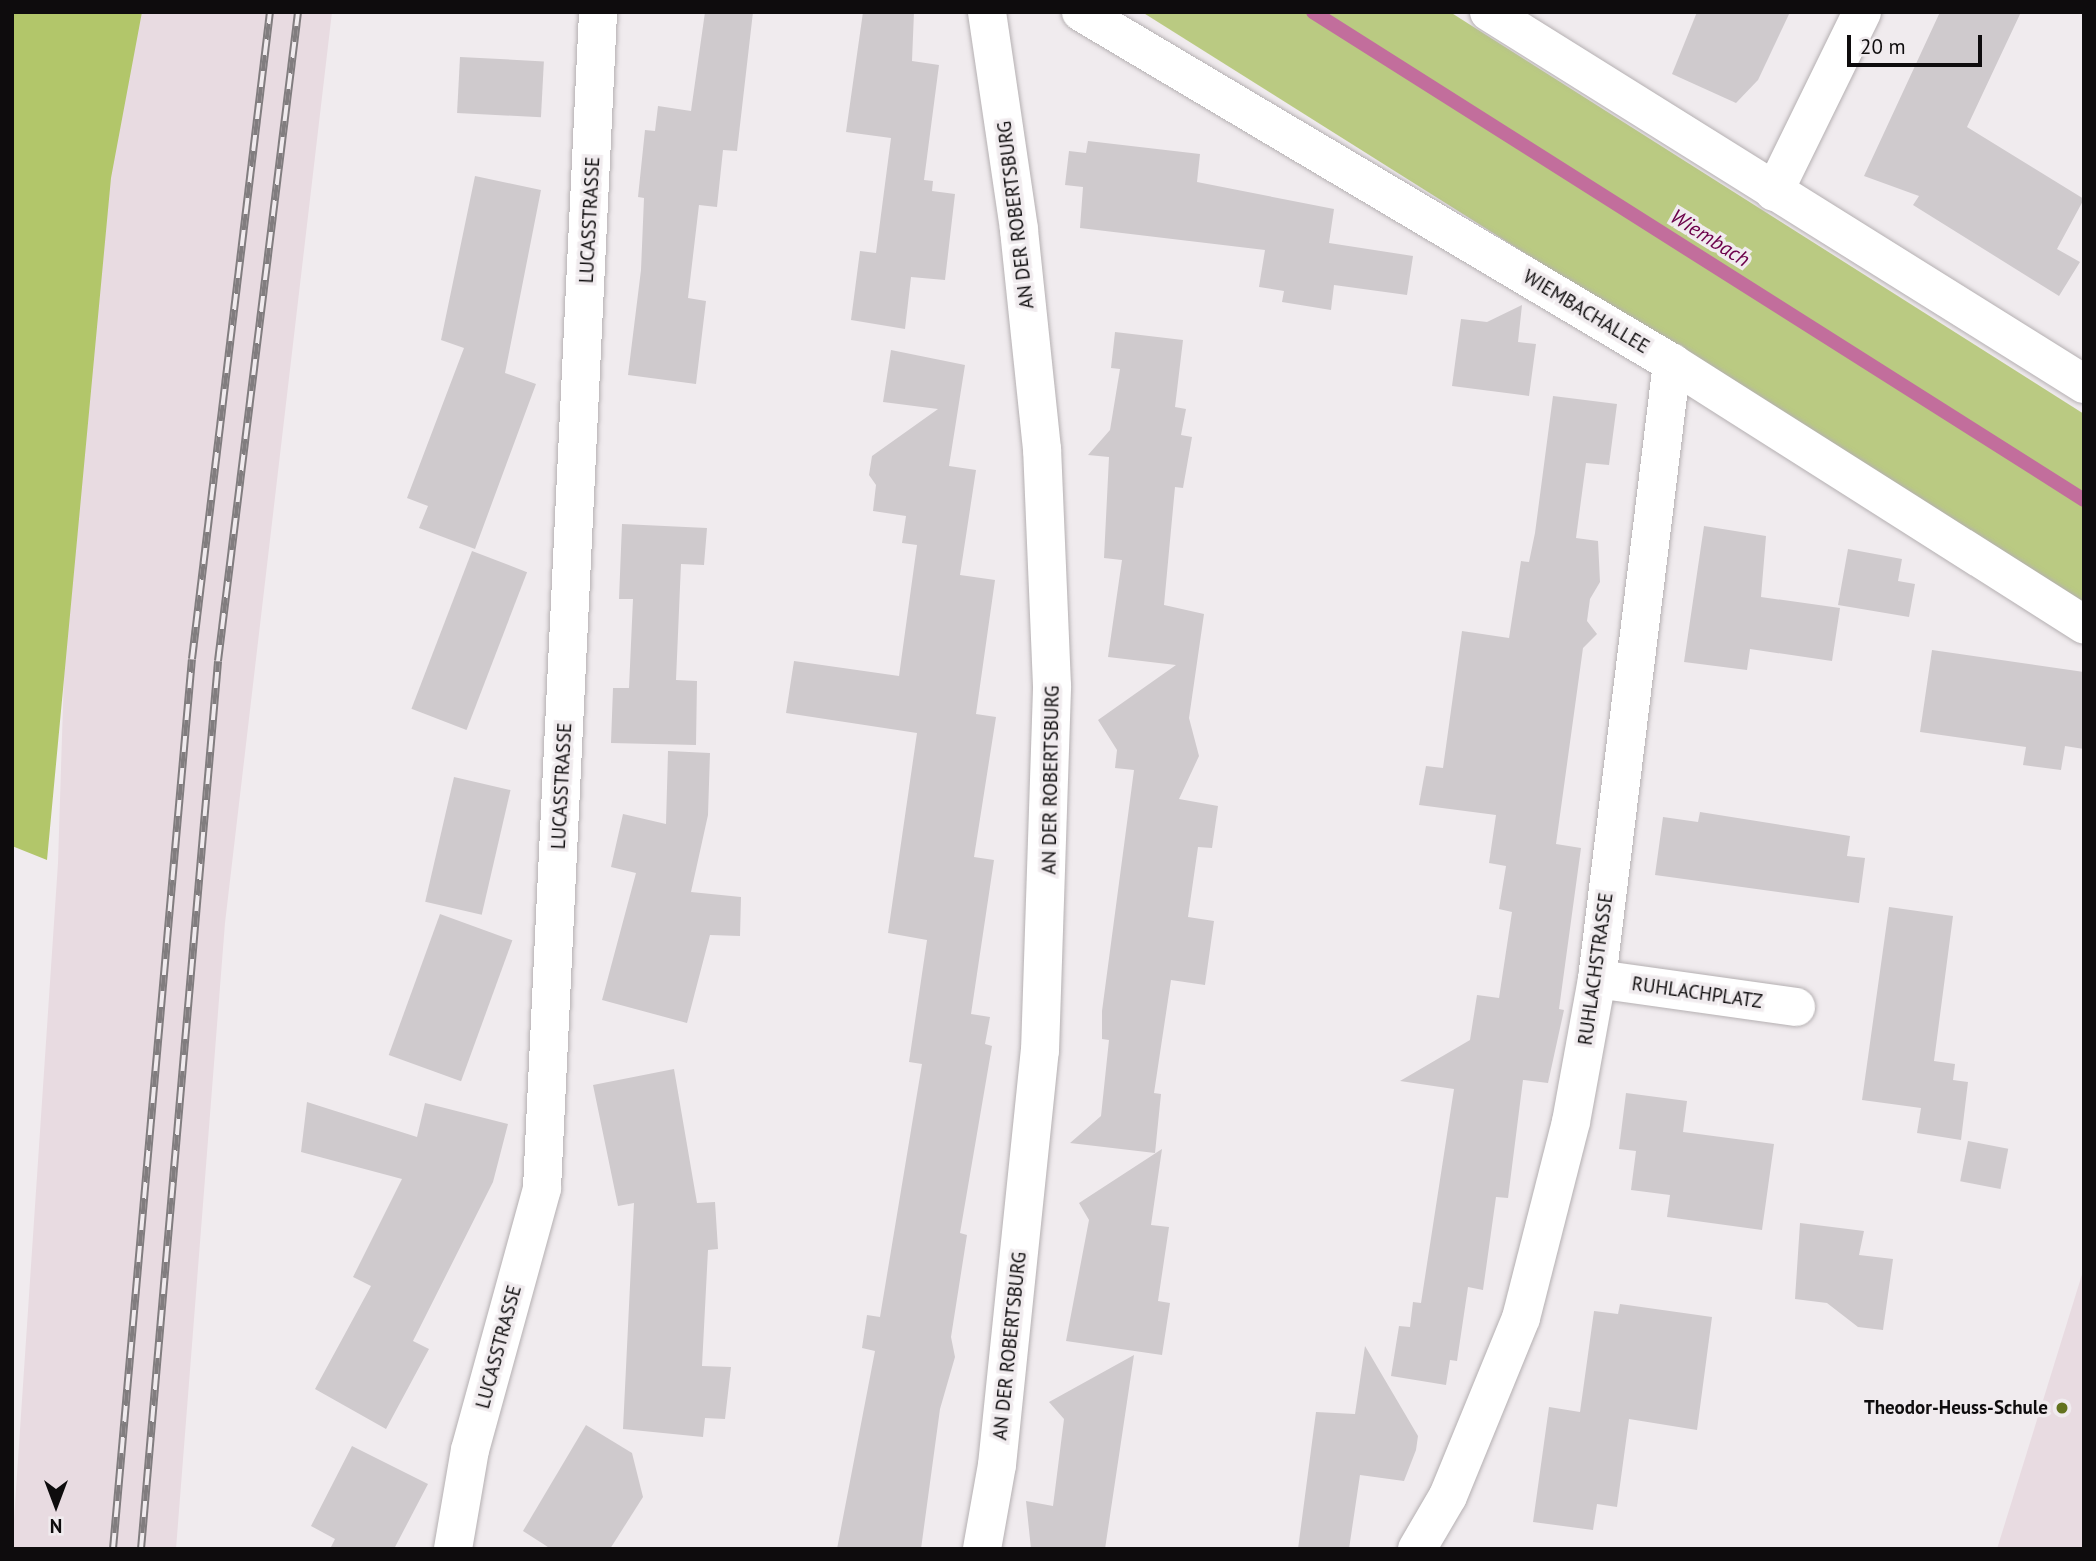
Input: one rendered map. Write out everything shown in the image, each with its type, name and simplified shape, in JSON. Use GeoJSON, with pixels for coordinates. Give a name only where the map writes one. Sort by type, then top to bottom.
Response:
{"type":"FeatureCollection","features":[{"type":"Feature","properties":{"kind":"street","name":"LUCASSTRASSE"},"geometry":{"type":"LineString","coordinates":[[453,1549],[470,1450],[542,1188],[598,12]]}},
{"type":"Feature","properties":{"kind":"street","name":"AN DER ROBERTSBURG"},"geometry":{"type":"LineString","coordinates":[[982,1549],[998,1465],[1040,1051],[1052,686],[1040,436],[1019,229],[987,12]]}},
{"type":"Feature","properties":{"kind":"street","name":"WIEMBACHALLEE"},"geometry":{"type":"LineString","coordinates":[[1081,12],[1672,363],[2084,624]]}},
{"type":"Feature","properties":{"kind":"street"},"geometry":{"type":"LineString","coordinates":[[1489,12],[2084,384]]}},
{"type":"Feature","properties":{"kind":"street"},"geometry":{"type":"LineString","coordinates":[[1774,192],[1862,12]]}},
{"type":"Feature","properties":{"kind":"street","name":"RUHLACHSTRASSE"},"geometry":{"type":"LineString","coordinates":[[1418,1549],[1448,1496],[1521,1318],[1571,1122],[1597,979],[1672,363]]}},
{"type":"Feature","properties":{"kind":"street","name":"RUHLACHPLATZ"},"geometry":{"type":"LineString","coordinates":[[1597,979],[1796,1007]]}},
{"type":"Feature","properties":{"kind":"shaded area"},"geometry":{"type":"Polygon","coordinates":[[[85,12],[332,12],[225,923],[176,1549],[12,1549],[58,863],[85,12]]]}},
{"type":"Feature","properties":{"kind":"shaded area","name":"Theodor-Heuss-Schule"},"geometry":{"type":"Polygon","coordinates":[[[2084,1268],[2084,1549],[1997,1549],[2084,1268]]]}},
{"type":"Feature","properties":{"kind":"green space"},"geometry":{"type":"Polygon","coordinates":[[[12,12],[142,12],[111,178],[47,860],[12,846],[12,12]]]}},
{"type":"Feature","properties":{"kind":"green space"},"geometry":{"type":"Polygon","coordinates":[[[1142,12],[1450,12],[2084,414],[2084,605],[1142,12]]]}},
{"type":"Feature","properties":{"kind":"building"},"geometry":{"type":"Polygon","coordinates":[[[705,12],[753,12],[737,151],[723,150],[717,207],[699,205],[688,298],[706,301],[696,384],[628,375],[641,270],[644,198],[638,197],[645,130],[655,131],[658,106],[691,111],[705,12]]]}},
{"type":"Feature","properties":{"kind":"building"},"geometry":{"type":"Polygon","coordinates":[[[863,12],[914,12],[912,61],[939,65],[924,180],[933,181],[932,191],[955,194],[945,280],[911,277],[905,329],[851,320],[860,251],[876,253],[891,138],[846,132],[863,12]]]}},
{"type":"Feature","properties":{"kind":"building"},"geometry":{"type":"Polygon","coordinates":[[[1697,12],[1790,12],[1758,80],[1736,103],[1672,74],[1697,12]]]}},
{"type":"Feature","properties":{"kind":"building"},"geometry":{"type":"Polygon","coordinates":[[[1940,12],[2021,12],[1967,127],[2084,199],[2057,249],[2080,262],[2059,296],[1913,205],[1919,196],[1864,176],[1940,12]]]}},
{"type":"Feature","properties":{"kind":"building"},"geometry":{"type":"Polygon","coordinates":[[[460,57],[544,61],[541,117],[457,113],[460,57]]]}},
{"type":"Feature","properties":{"kind":"building"},"geometry":{"type":"Polygon","coordinates":[[[1088,141],[1200,154],[1197,182],[1334,209],[1329,243],[1413,256],[1407,295],[1334,285],[1331,310],[1282,302],[1284,291],[1259,287],[1265,250],[1080,228],[1083,187],[1065,185],[1069,151],[1086,153],[1088,141]]]}},
{"type":"Feature","properties":{"kind":"building"},"geometry":{"type":"Polygon","coordinates":[[[475,176],[541,190],[505,373],[536,384],[475,549],[419,528],[428,506],[407,498],[464,348],[441,340],[475,176]]]}},
{"type":"Feature","properties":{"kind":"building"},"geometry":{"type":"Polygon","coordinates":[[[1522,305],[1518,342],[1536,344],[1529,396],[1452,386],[1461,319],[1487,322],[1522,305]]]}},
{"type":"Feature","properties":{"kind":"building"},"geometry":{"type":"Polygon","coordinates":[[[1115,332],[1183,340],[1175,407],[1186,409],[1181,435],[1192,437],[1183,488],[1175,487],[1164,605],[1204,614],[1189,718],[1199,756],[1179,799],[1218,806],[1212,848],[1198,847],[1188,917],[1214,921],[1205,985],[1171,980],[1154,1093],[1161,1094],[1155,1153],[1070,1143],[1101,1116],[1109,1040],[1102,1039],[1102,1011],[1134,770],[1115,768],[1117,750],[1098,720],[1176,665],[1108,657],[1122,560],[1104,558],[1109,457],[1088,455],[1110,430],[1120,369],[1111,368],[1115,332]]]}},
{"type":"Feature","properties":{"kind":"building"},"geometry":{"type":"Polygon","coordinates":[[[891,350],[965,365],[949,466],[976,470],[960,575],[995,580],[976,714],[996,717],[974,857],[994,860],[971,1014],[990,1017],[985,1044],[992,1046],[960,1233],[967,1235],[951,1337],[955,1357],[940,1409],[921,1549],[837,1549],[875,1351],[862,1348],[867,1315],[880,1317],[922,1064],[909,1062],[927,940],[888,933],[917,733],[786,713],[794,661],[899,676],[917,545],[902,543],[906,516],[873,511],[876,485],[869,475],[872,456],[938,409],[883,402],[891,350]]]}},
{"type":"Feature","properties":{"kind":"building"},"geometry":{"type":"Polygon","coordinates":[[[1553,396],[1617,404],[1609,465],[1586,463],[1576,538],[1598,541],[1600,582],[1590,599],[1587,621],[1597,634],[1583,648],[1556,844],[1581,848],[1559,1009],[1564,1010],[1548,1083],[1523,1080],[1508,1198],[1496,1197],[1483,1290],[1468,1287],[1457,1361],[1450,1360],[1446,1385],[1391,1376],[1399,1326],[1410,1327],[1413,1302],[1421,1303],[1454,1089],[1400,1081],[1470,1040],[1477,995],[1499,998],[1512,912],[1499,909],[1506,866],[1489,863],[1496,815],[1419,805],[1426,766],[1443,768],[1462,631],[1509,638],[1521,561],[1529,562],[1535,533],[1553,396]]]}},
{"type":"Feature","properties":{"kind":"building"},"geometry":{"type":"Polygon","coordinates":[[[622,524],[707,528],[704,565],[681,564],[676,680],[697,681],[696,745],[611,743],[613,688],[629,688],[633,599],[619,599],[622,524]]]}},
{"type":"Feature","properties":{"kind":"building"},"geometry":{"type":"Polygon","coordinates":[[[1704,526],[1766,536],[1761,597],[1840,608],[1832,661],[1750,649],[1747,670],[1684,662],[1704,526]]]}},
{"type":"Feature","properties":{"kind":"building"},"geometry":{"type":"Polygon","coordinates":[[[1848,549],[1902,559],[1898,581],[1915,584],[1909,617],[1838,605],[1848,549]]]}},
{"type":"Feature","properties":{"kind":"building"},"geometry":{"type":"Polygon","coordinates":[[[472,551],[527,572],[467,730],[411,709],[472,551]]]}},
{"type":"Feature","properties":{"kind":"building"},"geometry":{"type":"Polygon","coordinates":[[[1932,650],[2084,672],[2084,749],[2065,746],[2061,770],[2023,765],[2026,747],[1920,732],[1932,650]]]}},
{"type":"Feature","properties":{"kind":"building"},"geometry":{"type":"Polygon","coordinates":[[[668,751],[710,753],[708,815],[691,892],[741,897],[740,936],[710,935],[687,1023],[602,1000],[636,873],[611,867],[623,814],[666,824],[668,751]]]}},
{"type":"Feature","properties":{"kind":"building"},"geometry":{"type":"Polygon","coordinates":[[[454,777],[511,790],[482,915],[425,902],[454,777]]]}},
{"type":"Feature","properties":{"kind":"building"},"geometry":{"type":"Polygon","coordinates":[[[1700,812],[1850,836],[1847,856],[1865,858],[1859,903],[1655,875],[1663,817],[1698,822],[1700,812]]]}},
{"type":"Feature","properties":{"kind":"building"},"geometry":{"type":"Polygon","coordinates":[[[1889,907],[1953,916],[1934,1061],[1955,1064],[1953,1080],[1968,1082],[1961,1140],[1917,1133],[1921,1108],[1862,1100],[1889,907]]]}},
{"type":"Feature","properties":{"kind":"building"},"geometry":{"type":"Polygon","coordinates":[[[440,914],[512,940],[461,1081],[389,1055],[440,914]]]}},
{"type":"Feature","properties":{"kind":"building"},"geometry":{"type":"Polygon","coordinates":[[[674,1069],[697,1203],[715,1202],[718,1249],[708,1250],[702,1366],[731,1367],[725,1419],[705,1418],[703,1437],[623,1429],[634,1203],[618,1206],[593,1085],[674,1069]]]}},
{"type":"Feature","properties":{"kind":"building"},"geometry":{"type":"Polygon","coordinates":[[[1626,1093],[1687,1101],[1683,1132],[1774,1144],[1762,1230],[1667,1217],[1670,1195],[1631,1190],[1636,1151],[1619,1149],[1626,1093]]]}},
{"type":"Feature","properties":{"kind":"building"},"geometry":{"type":"Polygon","coordinates":[[[307,1102],[417,1137],[425,1103],[508,1124],[493,1182],[413,1341],[429,1349],[386,1429],[315,1389],[371,1286],[353,1277],[402,1179],[301,1152],[307,1102]]]}},
{"type":"Feature","properties":{"kind":"building"},"geometry":{"type":"Polygon","coordinates":[[[1968,1141],[2008,1149],[2000,1189],[1960,1181],[1968,1141]]]}},
{"type":"Feature","properties":{"kind":"building"},"geometry":{"type":"Polygon","coordinates":[[[1162,1149],[1151,1225],[1169,1227],[1158,1301],[1170,1303],[1162,1355],[1066,1341],[1089,1220],[1079,1203],[1162,1149]]]}},
{"type":"Feature","properties":{"kind":"building"},"geometry":{"type":"Polygon","coordinates":[[[1800,1223],[1864,1231],[1859,1255],[1893,1259],[1883,1330],[1858,1327],[1827,1303],[1795,1299],[1800,1223]]]}},
{"type":"Feature","properties":{"kind":"building"},"geometry":{"type":"Polygon","coordinates":[[[1620,1304],[1712,1317],[1697,1430],[1629,1419],[1617,1507],[1597,1504],[1593,1530],[1533,1522],[1549,1407],[1580,1412],[1594,1311],[1618,1314],[1620,1304]]]}},
{"type":"Feature","properties":{"kind":"building"},"geometry":{"type":"Polygon","coordinates":[[[1365,1346],[1418,1436],[1416,1450],[1404,1481],[1360,1475],[1349,1549],[1298,1549],[1316,1412],[1355,1414],[1365,1346]]]}},
{"type":"Feature","properties":{"kind":"building"},"geometry":{"type":"Polygon","coordinates":[[[1134,1355],[1105,1549],[1031,1549],[1026,1501],[1053,1506],[1064,1419],[1049,1402],[1134,1355]]]}},
{"type":"Feature","properties":{"kind":"building"},"geometry":{"type":"Polygon","coordinates":[[[586,1425],[632,1453],[643,1497],[610,1549],[551,1549],[523,1531],[586,1425]]]}},
{"type":"Feature","properties":{"kind":"building"},"geometry":{"type":"Polygon","coordinates":[[[352,1446],[428,1484],[394,1549],[330,1549],[335,1539],[311,1526],[352,1446]]]}},
{"type":"Feature","properties":{"kind":"waterway","name":"Wiembach"},"geometry":{"type":"LineString","coordinates":[[1313,12],[2084,500]]}},
{"type":"Feature","properties":{"kind":"railway"},"geometry":{"type":"LineString","coordinates":[[113,1549],[192,659],[270,12]]}},
{"type":"Feature","properties":{"kind":"railway"},"geometry":{"type":"LineString","coordinates":[[141,1549],[218,661],[298,12]]}},
{"type":"Feature","properties":{"kind":"place","name":"Theodor-Heuss-Schule"},"geometry":{"type":"Point","coordinates":[2062,1408]}}]}
